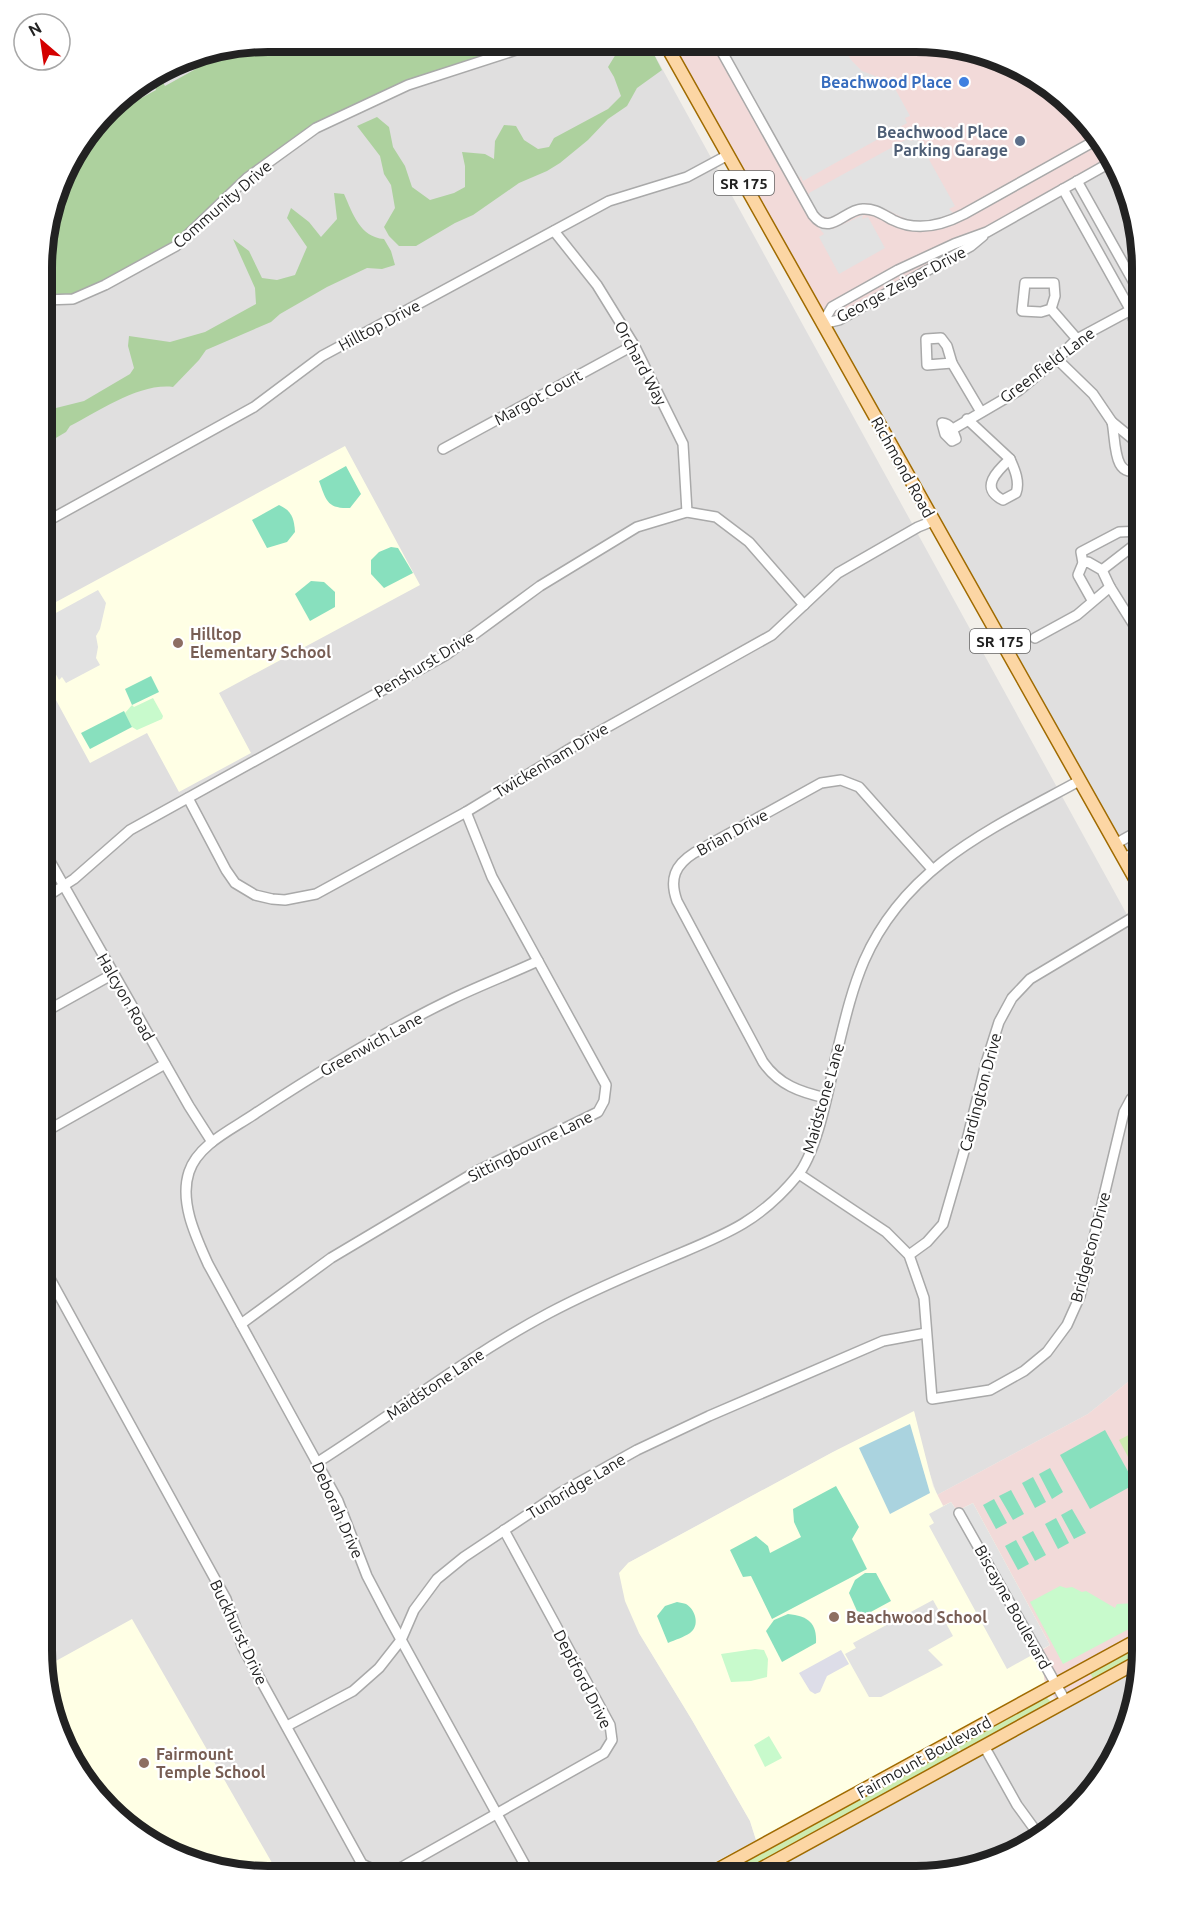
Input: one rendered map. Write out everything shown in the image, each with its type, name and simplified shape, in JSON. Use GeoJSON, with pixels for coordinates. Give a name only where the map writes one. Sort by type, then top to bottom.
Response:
{"type":"FeatureCollection","features":[{"type":"Feature","properties":{"kind":"main road","name":"Richmond Road"},"geometry":{"type":"LineString","coordinates":[[670,52],[1132,873]]}},
{"type":"Feature","properties":{"kind":"main road","name":"Fairmount Boulevard"},"geometry":{"type":"LineString","coordinates":[[723,1867],[1132,1644]]}},
{"type":"Feature","properties":{"kind":"main road","name":"Fairmount Boulevard"},"geometry":{"type":"LineString","coordinates":[[762,1867],[1131,1666]]}},
{"type":"Feature","properties":{"kind":"street","name":"Community Drive"},"geometry":{"type":"LineString","coordinates":[[52,300],[73,299],[105,285],[176,246],[247,178],[316,128],[408,85],[510,52]]}},
{"type":"Feature","properties":{"kind":"street"},"geometry":{"type":"LineString","coordinates":[[722,52],[813,215],[825,224],[861,209],[877,211],[906,225],[920,227],[940,224],[964,214],[1091,143]]}},
{"type":"Feature","properties":{"kind":"street","name":"Hilltop Drive"},"geometry":{"type":"LineString","coordinates":[[52,519],[254,407],[322,356],[609,201],[687,177],[728,155]]}},
{"type":"Feature","properties":{"kind":"street","name":"George Zeiger Drive"},"geometry":{"type":"LineString","coordinates":[[822,324],[832,307],[908,265],[987,232],[1105,165]]}},
{"type":"Feature","properties":{"kind":"street"},"geometry":{"type":"LineString","coordinates":[[1077,181],[1132,279]]}},
{"type":"Feature","properties":{"kind":"street"},"geometry":{"type":"LineString","coordinates":[[1063,189],[1132,315]]}},
{"type":"Feature","properties":{"kind":"street","name":"Orchard Way"},"geometry":{"type":"LineString","coordinates":[[554,231],[597,285],[633,345],[683,444],[687,512]]}},
{"type":"Feature","properties":{"kind":"street","name":"George Zeiger Drive"},"geometry":{"type":"LineString","coordinates":[[822,324],[839,320],[971,246],[987,232]]}},
{"type":"Feature","properties":{"kind":"street"},"geometry":{"type":"LineString","coordinates":[[1052,309],[1077,339]]}},
{"type":"Feature","properties":{"kind":"street","name":"Greenfield Lane"},"geometry":{"type":"LineString","coordinates":[[953,429],[1018,391],[1077,339],[1130,309]]}},
{"type":"Feature","properties":{"kind":"street","name":"Margot Court"},"geometry":{"type":"LineString","coordinates":[[443,449],[633,345]]}},
{"type":"Feature","properties":{"kind":"street"},"geometry":{"type":"LineString","coordinates":[[1057,359],[1093,394],[1112,422],[1132,438]]}},
{"type":"Feature","properties":{"kind":"street"},"geometry":{"type":"LineString","coordinates":[[952,363],[981,412]]}},
{"type":"Feature","properties":{"kind":"street"},"geometry":{"type":"LineString","coordinates":[[967,419],[1010,459]]}},
{"type":"Feature","properties":{"kind":"street"},"geometry":{"type":"LineString","coordinates":[[1112,422],[1115,433],[1114,448],[1120,465],[1127,471],[1132,471]]}},
{"type":"Feature","properties":{"kind":"street","name":"Penshurst Drive"},"geometry":{"type":"LineString","coordinates":[[52,893],[130,830],[446,655],[540,586],[637,527],[656,519],[687,512],[716,517],[749,542],[804,605]]}},
{"type":"Feature","properties":{"kind":"street","name":"Twickenham Drive"},"geometry":{"type":"LineString","coordinates":[[188,798],[235,883],[255,895],[279,900],[316,894],[466,812],[586,739],[772,635],[838,573],[918,527],[933,521]]}},
{"type":"Feature","properties":{"kind":"street"},"geometry":{"type":"LineString","coordinates":[[1092,600],[1078,575],[1083,563],[1081,552],[1119,532],[1132,531]]}},
{"type":"Feature","properties":{"kind":"street"},"geometry":{"type":"LineString","coordinates":[[1102,570],[1132,547]]}},
{"type":"Feature","properties":{"kind":"street"},"geometry":{"type":"LineString","coordinates":[[1083,563],[1088,562],[1102,570],[1132,621]]}},
{"type":"Feature","properties":{"kind":"street"},"geometry":{"type":"LineString","coordinates":[[1035,638],[1077,615],[1110,587]]}},
{"type":"Feature","properties":{"kind":"street","name":"Brian Drive"},"geometry":{"type":"LineString","coordinates":[[826,1098],[787,1086],[763,1062],[676,901],[672,882],[674,873],[685,858],[830,780],[841,780],[859,787],[932,869]]}},
{"type":"Feature","properties":{"kind":"street","name":"Maidstone Lane"},"geometry":{"type":"LineString","coordinates":[[318,1462],[360,1436],[464,1363],[549,1313],[621,1279],[718,1238],[748,1222],[764,1210],[799,1174],[815,1140],[848,1007],[864,961],[886,922],[932,869],[977,837],[1079,781]]}},
{"type":"Feature","properties":{"kind":"street","name":"Sittingbourne Lane"},"geometry":{"type":"LineString","coordinates":[[241,1324],[332,1258],[477,1171],[598,1112],[604,1101],[606,1085],[492,877],[466,812]]}},
{"type":"Feature","properties":{"kind":"street"},"geometry":{"type":"LineString","coordinates":[[1117,843],[1132,835]]}},
{"type":"Feature","properties":{"kind":"street"},"geometry":{"type":"LineString","coordinates":[[1124,858],[1132,854]]}},
{"type":"Feature","properties":{"kind":"street","name":"Halcyon Road"},"geometry":{"type":"LineString","coordinates":[[52,865],[212,1142]]}},
{"type":"Feature","properties":{"kind":"street","name":"Cardington Drive"},"geometry":{"type":"LineString","coordinates":[[909,1255],[927,1242],[943,1224],[986,1063],[999,1022],[1012,998],[1030,979],[1132,918]]}},
{"type":"Feature","properties":{"kind":"street","name":"Greenwich Lane"},"geometry":{"type":"LineString","coordinates":[[212,1142],[361,1047],[455,997],[538,961]]}},
{"type":"Feature","properties":{"kind":"street"},"geometry":{"type":"LineString","coordinates":[[52,1008],[113,974]]}},
{"type":"Feature","properties":{"kind":"street"},"geometry":{"type":"LineString","coordinates":[[52,1128],[165,1064]]}},
{"type":"Feature","properties":{"kind":"street","name":"Bridgeton Drive"},"geometry":{"type":"LineString","coordinates":[[926,1333],[932,1399],[990,1390],[1024,1371],[1047,1352],[1067,1325],[1080,1296],[1124,1113],[1132,1098]]}},
{"type":"Feature","properties":{"kind":"street","name":"Deborah Drive"},"geometry":{"type":"LineString","coordinates":[[212,1142],[201,1151],[189,1172],[185,1193],[204,1256],[338,1501],[367,1576],[526,1867]]}},
{"type":"Feature","properties":{"kind":"street"},"geometry":{"type":"LineString","coordinates":[[799,1174],[886,1232],[909,1255],[924,1298],[926,1333]]}},
{"type":"Feature","properties":{"kind":"street","name":"Buckhurst Drive"},"geometry":{"type":"LineString","coordinates":[[52,1284],[226,1599],[243,1648],[362,1864],[368,1867]]}},
{"type":"Feature","properties":{"kind":"street","name":"Tunbridge Lane"},"geometry":{"type":"LineString","coordinates":[[287,1726],[353,1691],[379,1668],[401,1640],[414,1610],[437,1579],[464,1557],[560,1493],[637,1450],[709,1416],[883,1341],[926,1333]]}},
{"type":"Feature","properties":{"kind":"street","name":"Biscayne Boulevard"},"geometry":{"type":"LineString","coordinates":[[959,1513],[1066,1702]]}},
{"type":"Feature","properties":{"kind":"street","name":"Deptford Drive"},"geometry":{"type":"LineString","coordinates":[[498,1813],[604,1753],[612,1740],[610,1725],[504,1530]]}},
{"type":"Feature","properties":{"kind":"street"},"geometry":{"type":"LineString","coordinates":[[984,1746],[1017,1805],[1035,1830]]}},
{"type":"Feature","properties":{"kind":"street","name":"Buckhurst Drive"},"geometry":{"type":"LineString","coordinates":[[402,1867],[498,1813]]}},
{"type":"Feature","properties":{"kind":"shaded area"},"geometry":{"type":"Polygon","coordinates":[[[268,52],[653,52],[1132,924],[1132,1379],[1088,1414],[937,1495],[923,1453],[914,1412],[833,1452],[628,1563],[639,1633],[750,1821],[756,1840],[706,1867],[268,1867],[240,1865],[186,1850],[160,1838],[126,1813],[106,1793],[81,1759],[64,1720],[54,1679],[52,1651],[52,268],[54,240],[69,186],[81,160],[106,126],[126,106],[160,81],[199,64],[240,54],[268,52]]]}},
{"type":"Feature","properties":{"kind":"shaded area"},"geometry":{"type":"Polygon","coordinates":[[[670,52],[916,52],[944,54],[972,60],[1024,81],[1047,97],[1078,126],[1103,160],[1105,165],[839,320],[822,324],[670,52]]]}},
{"type":"Feature","properties":{"kind":"shaded area"},"geometry":{"type":"Polygon","coordinates":[[[731,52],[846,52],[862,71],[893,85],[910,116],[905,118],[907,123],[803,181],[801,176],[799,178],[730,56],[731,52]]]}},
{"type":"Feature","properties":{"kind":"shaded area"},"geometry":{"type":"Polygon","coordinates":[[[909,138],[911,141],[917,138],[955,206],[949,209],[953,213],[932,221],[917,221],[866,203],[855,205],[829,218],[819,215],[808,196],[809,193],[909,138]]]}},
{"type":"Feature","properties":{"kind":"shaded area"},"geometry":{"type":"Polygon","coordinates":[[[1105,165],[1124,212],[1130,240],[1132,268],[1132,874],[822,324],[1105,165]]]}},
{"type":"Feature","properties":{"kind":"shaded area"},"geometry":{"type":"Polygon","coordinates":[[[863,215],[862,219],[868,217],[885,248],[839,274],[819,237],[824,234],[819,228],[833,229],[863,215]]]}},
{"type":"Feature","properties":{"kind":"shaded area","name":"Hilltop Elementary School"},"geometry":{"type":"Polygon","coordinates":[[[345,446],[420,585],[219,693],[251,753],[179,792],[147,733],[90,763],[52,693],[52,604],[345,446]]]}},
{"type":"Feature","properties":{"kind":"shaded area"},"geometry":{"type":"Polygon","coordinates":[[[98,590],[106,603],[96,636],[98,647],[96,658],[100,665],[66,683],[62,677],[59,680],[52,667],[52,615],[98,590]]]}},
{"type":"Feature","properties":{"kind":"shaded area"},"geometry":{"type":"Polygon","coordinates":[[[1132,1379],[1131,1672],[1062,1711],[937,1495],[1088,1414],[1132,1379]]]}},
{"type":"Feature","properties":{"kind":"shaded area","name":"Beachwood School"},"geometry":{"type":"Polygon","coordinates":[[[914,1411],[933,1486],[943,1506],[951,1502],[957,1511],[973,1503],[1050,1645],[1034,1655],[1043,1668],[1045,1685],[756,1840],[750,1821],[639,1633],[625,1601],[619,1573],[628,1563],[833,1452],[914,1411]]]}},
{"type":"Feature","properties":{"kind":"shaded area"},"geometry":{"type":"Polygon","coordinates":[[[951,1502],[957,1511],[973,1503],[1050,1645],[1007,1669],[929,1526],[934,1523],[929,1514],[951,1502]]]}},
{"type":"Feature","properties":{"kind":"shaded area"},"geometry":{"type":"Polygon","coordinates":[[[933,1600],[953,1636],[928,1650],[943,1665],[881,1697],[869,1697],[845,1654],[856,1648],[853,1643],[933,1600]]]}},
{"type":"Feature","properties":{"kind":"shaded area","name":"Fairmount Temple School"},"geometry":{"type":"Polygon","coordinates":[[[132,1619],[274,1867],[240,1865],[199,1855],[160,1838],[126,1813],[106,1793],[81,1759],[60,1707],[53,1663],[132,1619]]]}},
{"type":"Feature","properties":{"kind":"shaded area"},"geometry":{"type":"Polygon","coordinates":[[[841,1650],[849,1664],[827,1676],[820,1692],[815,1694],[810,1691],[799,1673],[841,1650]]]}},
{"type":"Feature","properties":{"kind":"shaded area"},"geometry":{"type":"Polygon","coordinates":[[[1131,1672],[1120,1720],[1103,1759],[1078,1793],[1058,1813],[1024,1838],[985,1855],[944,1865],[765,1867],[1131,1672]]]}},
{"type":"Feature","properties":{"kind":"green space"},"geometry":{"type":"Polygon","coordinates":[[[503,52],[408,85],[316,128],[247,178],[176,246],[73,299],[52,300],[54,240],[64,199],[81,160],[106,126],[125,107],[156,90],[154,85],[160,81],[165,86],[212,60],[240,54],[503,52]]]}},
{"type":"Feature","properties":{"kind":"green space"},"geometry":{"type":"Polygon","coordinates":[[[618,52],[653,52],[662,70],[637,88],[627,106],[608,119],[588,140],[560,163],[519,183],[473,215],[416,246],[399,246],[389,236],[384,227],[395,208],[391,185],[384,174],[380,156],[357,126],[377,117],[389,127],[393,147],[405,166],[412,187],[430,200],[465,187],[462,152],[485,154],[494,159],[495,141],[504,125],[516,126],[524,140],[538,149],[549,147],[554,138],[608,109],[621,96],[608,67],[618,52]]]}},
{"type":"Feature","properties":{"kind":"green space"},"geometry":{"type":"Polygon","coordinates":[[[334,193],[344,194],[363,229],[369,234],[384,239],[395,265],[382,269],[367,268],[327,287],[280,314],[271,322],[206,350],[173,387],[147,389],[120,399],[70,426],[66,432],[52,440],[52,409],[84,401],[130,374],[134,368],[128,346],[129,336],[170,342],[205,332],[256,304],[255,288],[233,239],[249,251],[262,278],[277,280],[295,275],[307,247],[287,218],[291,208],[309,222],[321,237],[337,219],[334,193]]]}},
{"type":"Feature","properties":{"kind":"green space"},"geometry":{"type":"Polygon","coordinates":[[[346,466],[361,494],[350,508],[336,507],[329,502],[319,481],[346,466]]]}},
{"type":"Feature","properties":{"kind":"green space"},"geometry":{"type":"Polygon","coordinates":[[[279,505],[292,516],[295,532],[287,542],[267,548],[252,520],[279,505]]]}},
{"type":"Feature","properties":{"kind":"green space"},"geometry":{"type":"Polygon","coordinates":[[[391,547],[398,548],[413,573],[384,588],[371,574],[371,560],[379,552],[391,547]]]}},
{"type":"Feature","properties":{"kind":"green space"},"geometry":{"type":"Polygon","coordinates":[[[311,581],[324,582],[335,592],[335,607],[310,621],[295,594],[311,581]]]}},
{"type":"Feature","properties":{"kind":"green space"},"geometry":{"type":"Polygon","coordinates":[[[151,676],[159,692],[132,705],[125,689],[151,676]]]}},
{"type":"Feature","properties":{"kind":"green space"},"geometry":{"type":"Polygon","coordinates":[[[153,698],[163,716],[162,719],[137,730],[132,727],[125,713],[132,705],[134,707],[153,698]]]}},
{"type":"Feature","properties":{"kind":"green space"},"geometry":{"type":"Polygon","coordinates":[[[124,711],[132,727],[90,749],[81,733],[124,711]]]}},
{"type":"Feature","properties":{"kind":"green space"},"geometry":{"type":"Polygon","coordinates":[[[1105,1430],[1132,1479],[1132,1486],[1090,1509],[1060,1455],[1105,1430]]]}},
{"type":"Feature","properties":{"kind":"green space"},"geometry":{"type":"Polygon","coordinates":[[[1132,1433],[1132,1464],[1119,1440],[1132,1433]]]}},
{"type":"Feature","properties":{"kind":"green space"},"geometry":{"type":"Polygon","coordinates":[[[1050,1468],[1063,1492],[1052,1499],[1039,1474],[1050,1468]]]}},
{"type":"Feature","properties":{"kind":"green space"},"geometry":{"type":"Polygon","coordinates":[[[1033,1477],[1046,1502],[1035,1508],[1022,1483],[1033,1477]]]}},
{"type":"Feature","properties":{"kind":"green space"},"geometry":{"type":"Polygon","coordinates":[[[836,1486],[859,1527],[852,1539],[867,1569],[772,1619],[751,1576],[743,1577],[730,1550],[756,1536],[768,1546],[770,1553],[801,1537],[794,1522],[793,1509],[836,1486]]]}},
{"type":"Feature","properties":{"kind":"green space"},"geometry":{"type":"Polygon","coordinates":[[[1011,1490],[1024,1514],[1013,1520],[999,1496],[1011,1490]]]}},
{"type":"Feature","properties":{"kind":"green space"},"geometry":{"type":"Polygon","coordinates":[[[994,1499],[1007,1523],[996,1529],[983,1505],[994,1499]]]}},
{"type":"Feature","properties":{"kind":"green space"},"geometry":{"type":"Polygon","coordinates":[[[1072,1509],[1086,1533],[1074,1539],[1061,1515],[1072,1509]]]}},
{"type":"Feature","properties":{"kind":"green space"},"geometry":{"type":"Polygon","coordinates":[[[1056,1518],[1069,1543],[1058,1549],[1045,1524],[1056,1518]]]}},
{"type":"Feature","properties":{"kind":"green space"},"geometry":{"type":"Polygon","coordinates":[[[1033,1531],[1046,1555],[1035,1561],[1022,1537],[1033,1531]]]}},
{"type":"Feature","properties":{"kind":"green space"},"geometry":{"type":"Polygon","coordinates":[[[1016,1540],[1029,1564],[1018,1570],[1005,1546],[1016,1540]]]}},
{"type":"Feature","properties":{"kind":"green space"},"geometry":{"type":"Polygon","coordinates":[[[865,1573],[876,1573],[891,1601],[867,1614],[857,1611],[849,1593],[855,1580],[865,1573]]]}},
{"type":"Feature","properties":{"kind":"green space"},"geometry":{"type":"Polygon","coordinates":[[[1060,1586],[1072,1587],[1082,1592],[1086,1591],[1115,1608],[1117,1604],[1132,1603],[1132,1627],[1063,1664],[1030,1602],[1060,1586]]]}},
{"type":"Feature","properties":{"kind":"green space"},"geometry":{"type":"Polygon","coordinates":[[[677,1602],[686,1604],[692,1610],[696,1622],[690,1633],[668,1643],[657,1616],[665,1606],[677,1602]]]}},
{"type":"Feature","properties":{"kind":"green space"},"geometry":{"type":"Polygon","coordinates":[[[788,1614],[810,1622],[815,1630],[816,1643],[782,1662],[766,1631],[774,1620],[788,1614]]]}},
{"type":"Feature","properties":{"kind":"green space"},"geometry":{"type":"Polygon","coordinates":[[[1132,1647],[1131,1662],[1095,1682],[1089,1671],[1132,1647]]]}},
{"type":"Feature","properties":{"kind":"green space"},"geometry":{"type":"Polygon","coordinates":[[[755,1649],[764,1650],[768,1659],[767,1677],[731,1682],[721,1654],[755,1649]]]}},
{"type":"Feature","properties":{"kind":"green space"},"geometry":{"type":"Polygon","coordinates":[[[1045,1696],[1050,1701],[1049,1704],[963,1754],[957,1743],[1045,1696]]]}},
{"type":"Feature","properties":{"kind":"green space"},"geometry":{"type":"Polygon","coordinates":[[[769,1736],[782,1758],[765,1767],[754,1745],[769,1736]]]}},
{"type":"Feature","properties":{"kind":"green space"},"geometry":{"type":"Polygon","coordinates":[[[954,1744],[960,1755],[755,1867],[729,1867],[954,1744]]]}},
{"type":"Feature","properties":{"kind":"water"},"geometry":{"type":"Polygon","coordinates":[[[910,1424],[930,1493],[890,1514],[859,1448],[910,1424]]]}},
{"type":"Feature","properties":{"kind":"place","name":"Beachwood Place"},"geometry":{"type":"Point","coordinates":[964,82]}},
{"type":"Feature","properties":{"kind":"place","name":"Beachwood Place Parking Garage"},"geometry":{"type":"Point","coordinates":[1020,141]}},
{"type":"Feature","properties":{"kind":"place","name":"Hilltop Elementary School"},"geometry":{"type":"Point","coordinates":[178,643]}},
{"type":"Feature","properties":{"kind":"place","name":"Beachwood School"},"geometry":{"type":"Point","coordinates":[834,1617]}},
{"type":"Feature","properties":{"kind":"place","name":"Fairmount Temple School"},"geometry":{"type":"Point","coordinates":[144,1763]}}]}
